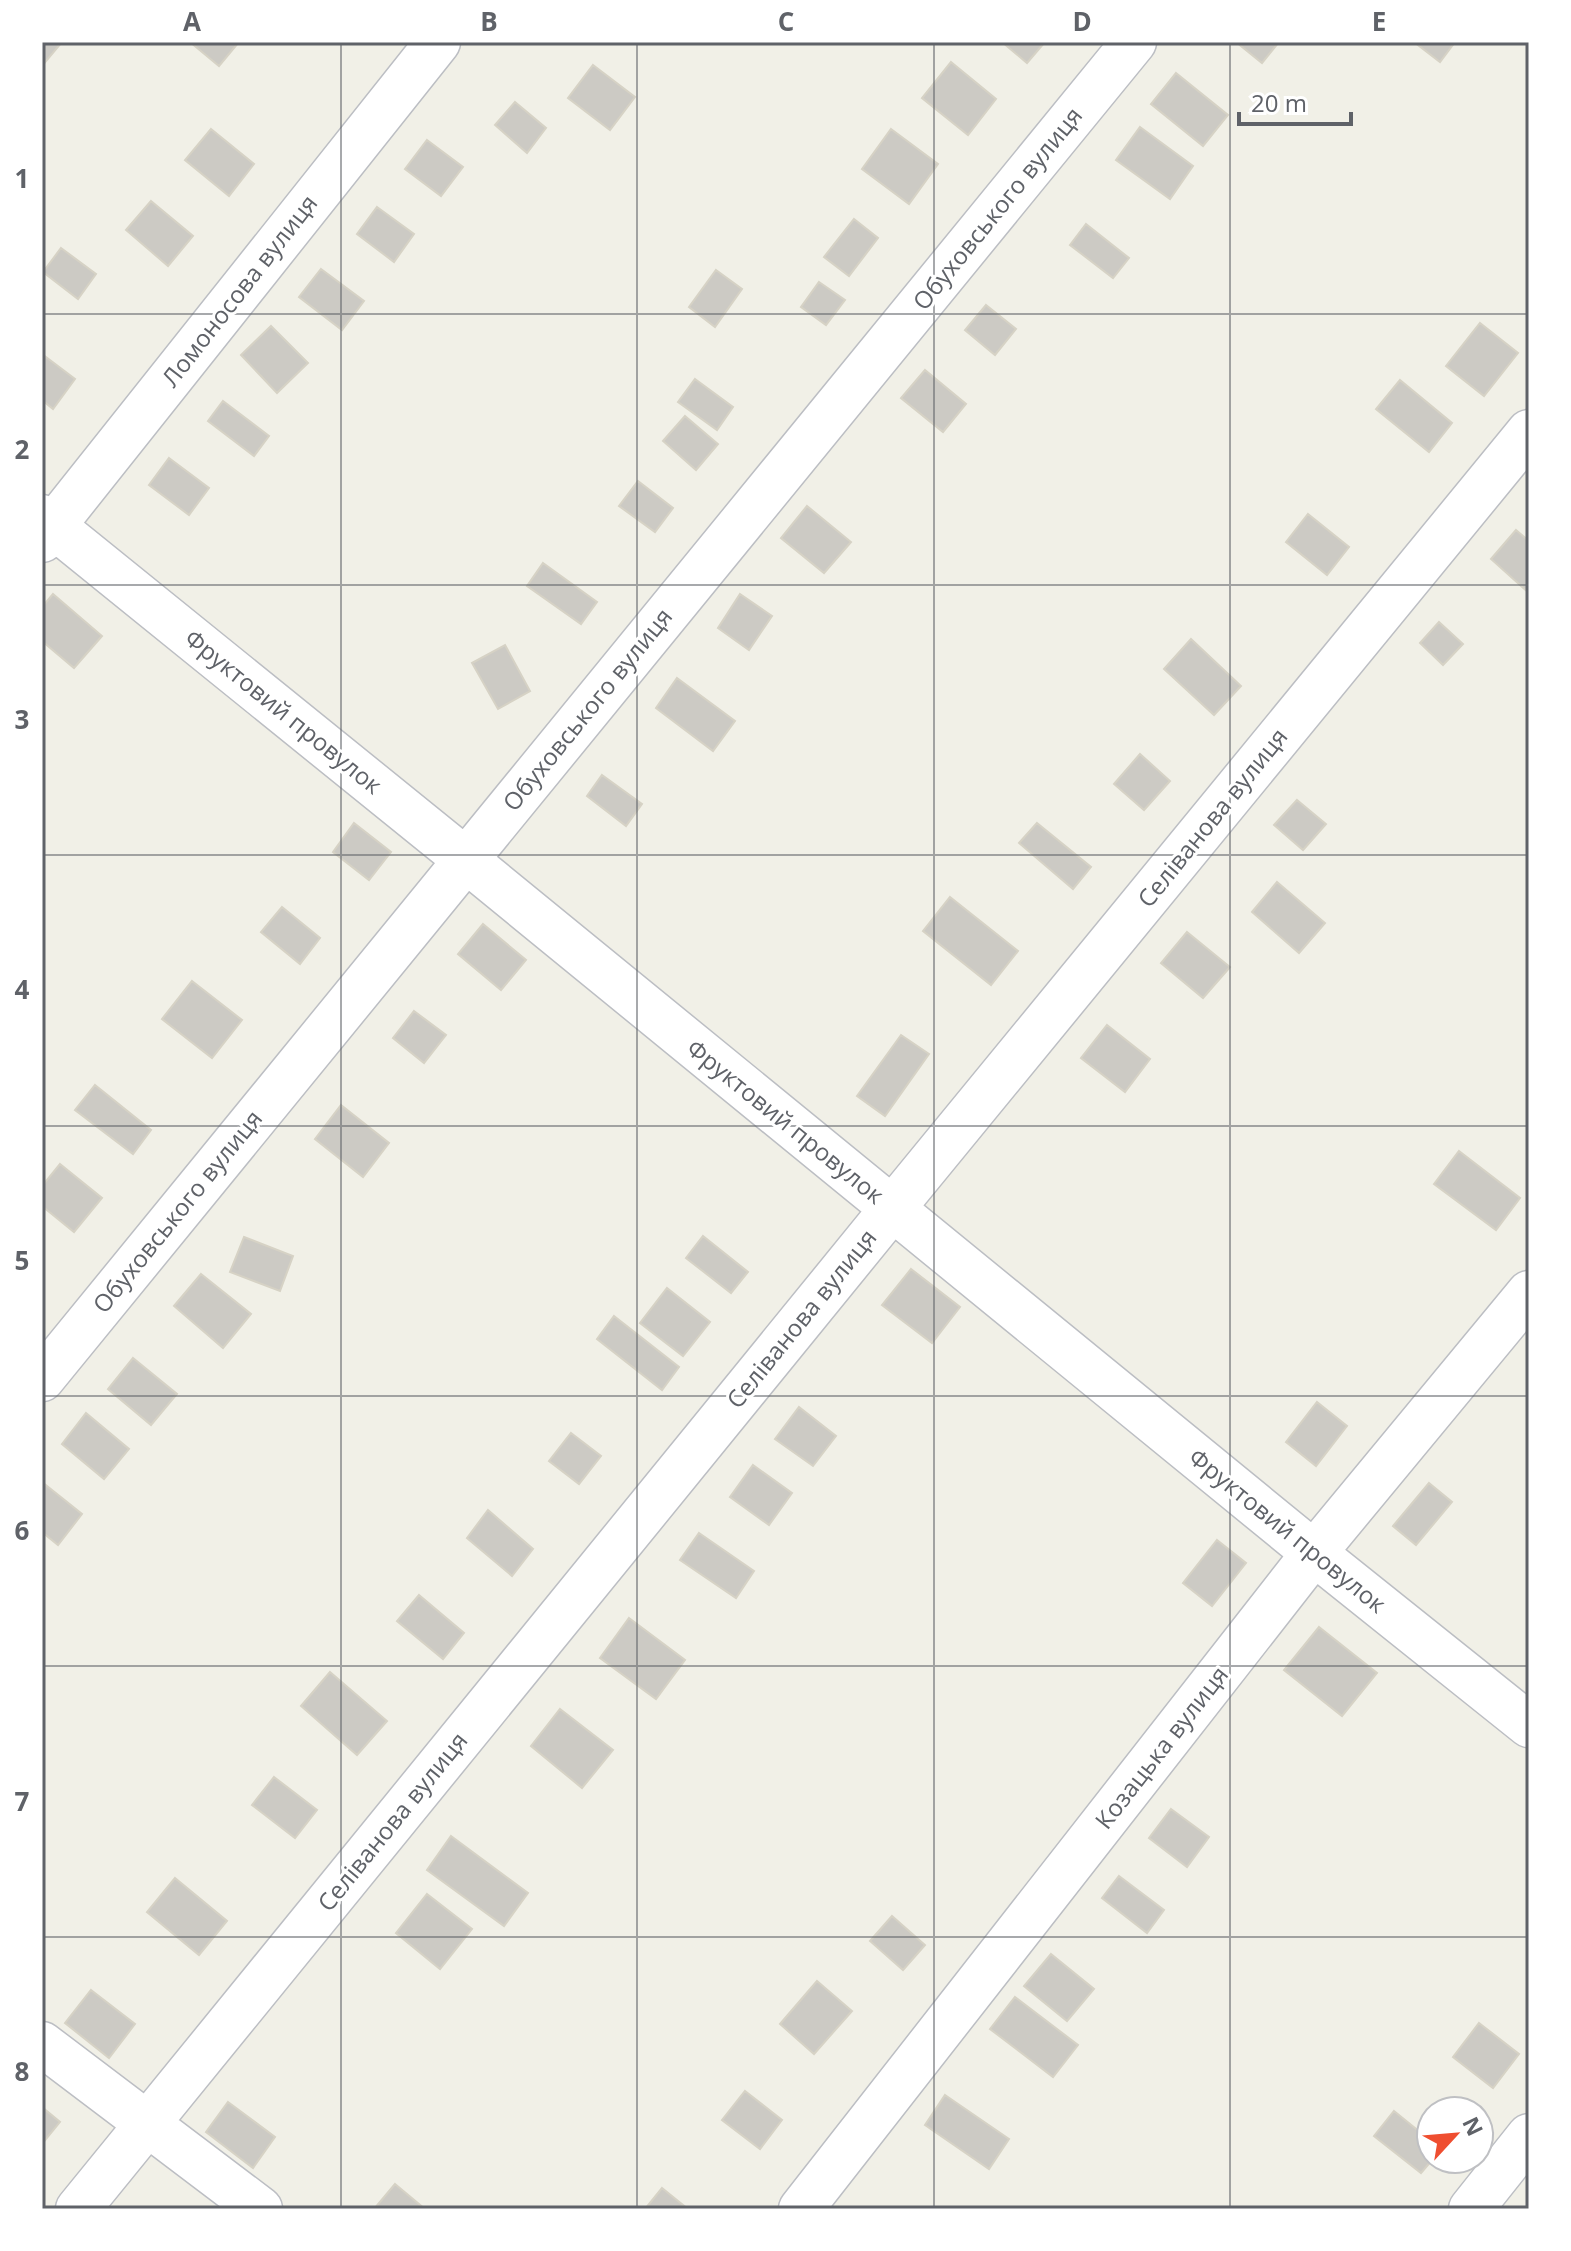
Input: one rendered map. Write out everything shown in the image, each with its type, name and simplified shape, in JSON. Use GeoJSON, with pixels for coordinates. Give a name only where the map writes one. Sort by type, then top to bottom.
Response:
{"type":"FeatureCollection","features":[{"type":"Feature","properties":{"kind":"street","name":"Ломоносова вулиця"},"geometry":{"type":"LineString","coordinates":[[46,528],[438,42]]}},
{"type":"Feature","properties":{"kind":"street","name":"Обуховського вулиця"},"geometry":{"type":"LineString","coordinates":[[42,1379],[1134,42]]}},
{"type":"Feature","properties":{"kind":"street","name":"Селіванова вулиця"},"geometry":{"type":"LineString","coordinates":[[78,2209],[1529,432]]}},
{"type":"Feature","properties":{"kind":"street","name":"Фруктовий провулок"},"geometry":{"type":"LineString","coordinates":[[46,528],[466,860],[1529,1725]]}},
{"type":"Feature","properties":{"kind":"street","name":"Козацька вулиця"},"geometry":{"type":"LineString","coordinates":[[801,2209],[1314,1553],[1529,1293]]}},
{"type":"Feature","properties":{"kind":"street"},"geometry":{"type":"LineString","coordinates":[[42,2044],[260,2209]]}},
{"type":"Feature","properties":{"kind":"street"},"geometry":{"type":"LineString","coordinates":[[1471,2209],[1529,2136]]}},
{"type":"Feature","properties":{"kind":"building"},"geometry":{"type":"Polygon","coordinates":[[[42,42],[62,42],[42,66],[42,42]]]}},
{"type":"Feature","properties":{"kind":"building"},"geometry":{"type":"Polygon","coordinates":[[[190,42],[239,42],[219,66],[190,42]]]}},
{"type":"Feature","properties":{"kind":"building"},"geometry":{"type":"Polygon","coordinates":[[[1002,42],[1045,42],[1027,63],[1002,42]]]}},
{"type":"Feature","properties":{"kind":"building"},"geometry":{"type":"Polygon","coordinates":[[[1236,42],[1279,42],[1262,63],[1236,42]]]}},
{"type":"Feature","properties":{"kind":"building"},"geometry":{"type":"Polygon","coordinates":[[[1414,42],[1455,42],[1440,62],[1414,42]]]}},
{"type":"Feature","properties":{"kind":"building"},"geometry":{"type":"Polygon","coordinates":[[[951,62],[996,99],[968,135],[922,98],[951,62]]]}},
{"type":"Feature","properties":{"kind":"building"},"geometry":{"type":"Polygon","coordinates":[[[593,65],[635,97],[610,130],[568,98],[593,65]]]}},
{"type":"Feature","properties":{"kind":"building"},"geometry":{"type":"Polygon","coordinates":[[[1176,73],[1228,115],[1203,146],[1151,104],[1176,73]]]}},
{"type":"Feature","properties":{"kind":"building"},"geometry":{"type":"Polygon","coordinates":[[[515,102],[546,128],[527,153],[495,125],[515,102]]]}},
{"type":"Feature","properties":{"kind":"building"},"geometry":{"type":"Polygon","coordinates":[[[1140,127],[1193,166],[1170,199],[1116,160],[1140,127]]]}},
{"type":"Feature","properties":{"kind":"building"},"geometry":{"type":"Polygon","coordinates":[[[211,129],[254,164],[229,196],[185,160],[211,129]]]}},
{"type":"Feature","properties":{"kind":"building"},"geometry":{"type":"Polygon","coordinates":[[[891,129],[938,164],[909,204],[862,169],[891,129]]]}},
{"type":"Feature","properties":{"kind":"building"},"geometry":{"type":"Polygon","coordinates":[[[427,140],[463,167],[441,196],[405,169],[427,140]]]}},
{"type":"Feature","properties":{"kind":"building"},"geometry":{"type":"Polygon","coordinates":[[[151,201],[193,236],[168,266],[126,230],[151,201]]]}},
{"type":"Feature","properties":{"kind":"building"},"geometry":{"type":"Polygon","coordinates":[[[377,207],[414,234],[394,262],[357,234],[377,207]]]}},
{"type":"Feature","properties":{"kind":"building"},"geometry":{"type":"Polygon","coordinates":[[[854,219],[878,238],[849,276],[824,257],[854,219]]]}},
{"type":"Feature","properties":{"kind":"building"},"geometry":{"type":"Polygon","coordinates":[[[1086,224],[1129,258],[1113,278],[1070,245],[1086,224]]]}},
{"type":"Feature","properties":{"kind":"building"},"geometry":{"type":"Polygon","coordinates":[[[61,248],[96,274],[78,299],[43,272],[61,248]]]}},
{"type":"Feature","properties":{"kind":"building"},"geometry":{"type":"Polygon","coordinates":[[[321,269],[364,301],[342,330],[299,297],[321,269]]]}},
{"type":"Feature","properties":{"kind":"building"},"geometry":{"type":"Polygon","coordinates":[[[716,270],[742,289],[715,327],[689,307],[716,270]]]}},
{"type":"Feature","properties":{"kind":"building"},"geometry":{"type":"Polygon","coordinates":[[[819,282],[845,300],[826,325],[801,307],[819,282]]]}},
{"type":"Feature","properties":{"kind":"building"},"geometry":{"type":"Polygon","coordinates":[[[986,305],[1016,329],[995,355],[965,330],[986,305]]]}},
{"type":"Feature","properties":{"kind":"building"},"geometry":{"type":"Polygon","coordinates":[[[1480,323],[1518,353],[1484,396],[1446,366],[1480,323]]]}},
{"type":"Feature","properties":{"kind":"building"},"geometry":{"type":"Polygon","coordinates":[[[271,326],[308,363],[277,393],[241,355],[271,326]]]}},
{"type":"Feature","properties":{"kind":"building"},"geometry":{"type":"Polygon","coordinates":[[[42,354],[75,379],[53,409],[42,400],[42,354]]]}},
{"type":"Feature","properties":{"kind":"building"},"geometry":{"type":"Polygon","coordinates":[[[925,370],[966,404],[943,432],[901,398],[925,370]]]}},
{"type":"Feature","properties":{"kind":"building"},"geometry":{"type":"Polygon","coordinates":[[[695,379],[733,407],[717,430],[678,402],[695,379]]]}},
{"type":"Feature","properties":{"kind":"building"},"geometry":{"type":"Polygon","coordinates":[[[1400,380],[1452,423],[1429,452],[1376,409],[1400,380]]]}},
{"type":"Feature","properties":{"kind":"building"},"geometry":{"type":"Polygon","coordinates":[[[223,401],[269,436],[254,456],[208,421],[223,401]]]}},
{"type":"Feature","properties":{"kind":"building"},"geometry":{"type":"Polygon","coordinates":[[[685,416],[718,444],[696,470],[663,441],[685,416]]]}},
{"type":"Feature","properties":{"kind":"building"},"geometry":{"type":"Polygon","coordinates":[[[169,458],[209,488],[189,515],[149,485],[169,458]]]}},
{"type":"Feature","properties":{"kind":"building"},"geometry":{"type":"Polygon","coordinates":[[[638,481],[673,508],[655,532],[619,506],[638,481]]]}},
{"type":"Feature","properties":{"kind":"building"},"geometry":{"type":"Polygon","coordinates":[[[807,506],[851,542],[824,573],[781,538],[807,506]]]}},
{"type":"Feature","properties":{"kind":"building"},"geometry":{"type":"Polygon","coordinates":[[[1308,514],[1349,547],[1327,575],[1286,542],[1308,514]]]}},
{"type":"Feature","properties":{"kind":"building"},"geometry":{"type":"Polygon","coordinates":[[[1516,530],[1529,541],[1529,593],[1491,559],[1516,530]]]}},
{"type":"Feature","properties":{"kind":"building"},"geometry":{"type":"Polygon","coordinates":[[[543,563],[597,602],[581,624],[527,586],[543,563]]]}},
{"type":"Feature","properties":{"kind":"building"},"geometry":{"type":"Polygon","coordinates":[[[53,594],[102,636],[74,668],[42,641],[42,607],[53,594]]]}},
{"type":"Feature","properties":{"kind":"building"},"geometry":{"type":"Polygon","coordinates":[[[740,594],[772,616],[749,650],[718,628],[740,594]]]}},
{"type":"Feature","properties":{"kind":"building"},"geometry":{"type":"Polygon","coordinates":[[[1439,622],[1463,644],[1443,665],[1420,643],[1439,622]]]}},
{"type":"Feature","properties":{"kind":"building"},"geometry":{"type":"Polygon","coordinates":[[[1191,639],[1241,686],[1214,715],[1164,669],[1191,639]]]}},
{"type":"Feature","properties":{"kind":"building"},"geometry":{"type":"Polygon","coordinates":[[[505,645],[530,691],[498,709],[472,663],[505,645]]]}},
{"type":"Feature","properties":{"kind":"building"},"geometry":{"type":"Polygon","coordinates":[[[677,678],[735,721],[713,751],[656,708],[677,678]]]}},
{"type":"Feature","properties":{"kind":"building"},"geometry":{"type":"Polygon","coordinates":[[[1140,754],[1170,781],[1144,810],[1114,784],[1140,754]]]}},
{"type":"Feature","properties":{"kind":"building"},"geometry":{"type":"Polygon","coordinates":[[[602,775],[642,804],[626,826],[587,796],[602,775]]]}},
{"type":"Feature","properties":{"kind":"building"},"geometry":{"type":"Polygon","coordinates":[[[1297,800],[1326,824],[1303,850],[1274,825],[1297,800]]]}},
{"type":"Feature","properties":{"kind":"building"},"geometry":{"type":"Polygon","coordinates":[[[354,823],[391,852],[369,880],[333,852],[354,823]]]}},
{"type":"Feature","properties":{"kind":"building"},"geometry":{"type":"Polygon","coordinates":[[[1037,823],[1091,867],[1073,889],[1019,843],[1037,823]]]}},
{"type":"Feature","properties":{"kind":"building"},"geometry":{"type":"Polygon","coordinates":[[[1277,882],[1325,923],[1299,953],[1252,912],[1277,882]]]}},
{"type":"Feature","properties":{"kind":"building"},"geometry":{"type":"Polygon","coordinates":[[[950,897],[1018,951],[991,985],[923,931],[950,897]]]}},
{"type":"Feature","properties":{"kind":"building"},"geometry":{"type":"Polygon","coordinates":[[[282,907],[320,938],[300,964],[261,932],[282,907]]]}},
{"type":"Feature","properties":{"kind":"building"},"geometry":{"type":"Polygon","coordinates":[[[483,924],[526,960],[501,990],[458,954],[483,924]]]}},
{"type":"Feature","properties":{"kind":"building"},"geometry":{"type":"Polygon","coordinates":[[[1187,932],[1230,967],[1203,998],[1161,963],[1187,932]]]}},
{"type":"Feature","properties":{"kind":"building"},"geometry":{"type":"Polygon","coordinates":[[[192,981],[242,1020],[212,1058],[162,1019],[192,981]]]}},
{"type":"Feature","properties":{"kind":"building"},"geometry":{"type":"Polygon","coordinates":[[[414,1011],[446,1035],[424,1063],[393,1038],[414,1011]]]}},
{"type":"Feature","properties":{"kind":"building"},"geometry":{"type":"Polygon","coordinates":[[[1107,1025],[1150,1059],[1125,1092],[1081,1058],[1107,1025]]]}},
{"type":"Feature","properties":{"kind":"building"},"geometry":{"type":"Polygon","coordinates":[[[901,1035],[929,1054],[885,1116],[857,1096],[901,1035]]]}},
{"type":"Feature","properties":{"kind":"building"},"geometry":{"type":"Polygon","coordinates":[[[95,1085],[151,1130],[133,1154],[75,1110],[95,1085]]]}},
{"type":"Feature","properties":{"kind":"building"},"geometry":{"type":"Polygon","coordinates":[[[341,1105],[389,1143],[363,1177],[315,1139],[341,1105]]]}},
{"type":"Feature","properties":{"kind":"building"},"geometry":{"type":"Polygon","coordinates":[[[1459,1151],[1520,1198],[1496,1230],[1434,1184],[1459,1151]]]}},
{"type":"Feature","properties":{"kind":"building"},"geometry":{"type":"Polygon","coordinates":[[[60,1164],[102,1198],[74,1232],[42,1206],[42,1186],[60,1164]]]}},
{"type":"Feature","properties":{"kind":"building"},"geometry":{"type":"Polygon","coordinates":[[[703,1236],[748,1272],[731,1293],[686,1258],[703,1236]]]}},
{"type":"Feature","properties":{"kind":"building"},"geometry":{"type":"Polygon","coordinates":[[[244,1237],[293,1256],[280,1291],[230,1272],[244,1237]]]}},
{"type":"Feature","properties":{"kind":"building"},"geometry":{"type":"Polygon","coordinates":[[[911,1269],[960,1307],[932,1343],[882,1305],[911,1269]]]}},
{"type":"Feature","properties":{"kind":"building"},"geometry":{"type":"Polygon","coordinates":[[[201,1274],[251,1314],[223,1348],[174,1306],[201,1274]]]}},
{"type":"Feature","properties":{"kind":"building"},"geometry":{"type":"Polygon","coordinates":[[[667,1288],[710,1322],[683,1356],[640,1323],[667,1288]]]}},
{"type":"Feature","properties":{"kind":"building"},"geometry":{"type":"Polygon","coordinates":[[[614,1316],[679,1367],[662,1390],[597,1339],[614,1316]]]}},
{"type":"Feature","properties":{"kind":"building"},"geometry":{"type":"Polygon","coordinates":[[[133,1358],[177,1394],[151,1425],[108,1389],[133,1358]]]}},
{"type":"Feature","properties":{"kind":"building"},"geometry":{"type":"Polygon","coordinates":[[[1317,1402],[1347,1426],[1316,1466],[1286,1442],[1317,1402]]]}},
{"type":"Feature","properties":{"kind":"building"},"geometry":{"type":"Polygon","coordinates":[[[799,1407],[836,1436],[813,1466],[775,1439],[799,1407]]]}},
{"type":"Feature","properties":{"kind":"building"},"geometry":{"type":"Polygon","coordinates":[[[86,1413],[129,1449],[104,1479],[62,1444],[86,1413]]]}},
{"type":"Feature","properties":{"kind":"building"},"geometry":{"type":"Polygon","coordinates":[[[571,1433],[601,1456],[579,1484],[549,1461],[571,1433]]]}},
{"type":"Feature","properties":{"kind":"building"},"geometry":{"type":"Polygon","coordinates":[[[753,1465],[792,1493],[769,1525],[730,1497],[753,1465]]]}},
{"type":"Feature","properties":{"kind":"building"},"geometry":{"type":"Polygon","coordinates":[[[42,1482],[82,1514],[58,1545],[42,1532],[42,1482]]]}},
{"type":"Feature","properties":{"kind":"building"},"geometry":{"type":"Polygon","coordinates":[[[1429,1483],[1452,1502],[1416,1545],[1393,1526],[1429,1483]]]}},
{"type":"Feature","properties":{"kind":"building"},"geometry":{"type":"Polygon","coordinates":[[[488,1510],[533,1549],[512,1576],[467,1538],[488,1510]]]}},
{"type":"Feature","properties":{"kind":"building"},"geometry":{"type":"Polygon","coordinates":[[[699,1533],[754,1571],[736,1598],[680,1560],[699,1533]]]}},
{"type":"Feature","properties":{"kind":"building"},"geometry":{"type":"Polygon","coordinates":[[[1217,1540],[1246,1563],[1212,1606],[1183,1583],[1217,1540]]]}},
{"type":"Feature","properties":{"kind":"building"},"geometry":{"type":"Polygon","coordinates":[[[419,1595],[464,1633],[443,1659],[397,1621],[419,1595]]]}},
{"type":"Feature","properties":{"kind":"building"},"geometry":{"type":"Polygon","coordinates":[[[629,1618],[685,1660],[656,1699],[600,1658],[629,1618]]]}},
{"type":"Feature","properties":{"kind":"building"},"geometry":{"type":"Polygon","coordinates":[[[1319,1627],[1377,1673],[1342,1716],[1284,1670],[1319,1627]]]}},
{"type":"Feature","properties":{"kind":"building"},"geometry":{"type":"Polygon","coordinates":[[[330,1672],[387,1721],[357,1755],[301,1706],[330,1672]]]}},
{"type":"Feature","properties":{"kind":"building"},"geometry":{"type":"Polygon","coordinates":[[[560,1709],[613,1750],[582,1788],[531,1746],[560,1709]]]}},
{"type":"Feature","properties":{"kind":"building"},"geometry":{"type":"Polygon","coordinates":[[[274,1777],[317,1810],[295,1838],[252,1805],[274,1777]]]}},
{"type":"Feature","properties":{"kind":"building"},"geometry":{"type":"Polygon","coordinates":[[[1171,1809],[1209,1837],[1187,1867],[1149,1838],[1171,1809]]]}},
{"type":"Feature","properties":{"kind":"building"},"geometry":{"type":"Polygon","coordinates":[[[451,1836],[528,1893],[504,1926],[427,1870],[451,1836]]]}},
{"type":"Feature","properties":{"kind":"building"},"geometry":{"type":"Polygon","coordinates":[[[1119,1876],[1164,1910],[1147,1933],[1102,1898],[1119,1876]]]}},
{"type":"Feature","properties":{"kind":"building"},"geometry":{"type":"Polygon","coordinates":[[[175,1878],[227,1921],[199,1955],[147,1912],[175,1878]]]}},
{"type":"Feature","properties":{"kind":"building"},"geometry":{"type":"Polygon","coordinates":[[[427,1894],[472,1929],[440,1969],[396,1933],[427,1894]]]}},
{"type":"Feature","properties":{"kind":"building"},"geometry":{"type":"Polygon","coordinates":[[[892,1916],[925,1945],[903,1970],[870,1941],[892,1916]]]}},
{"type":"Feature","properties":{"kind":"building"},"geometry":{"type":"Polygon","coordinates":[[[1051,1954],[1094,1989],[1067,2021],[1024,1986],[1051,1954]]]}},
{"type":"Feature","properties":{"kind":"building"},"geometry":{"type":"Polygon","coordinates":[[[817,1981],[852,2011],[814,2054],[780,2024],[817,1981]]]}},
{"type":"Feature","properties":{"kind":"building"},"geometry":{"type":"Polygon","coordinates":[[[91,1990],[135,2024],[109,2058],[65,2023],[91,1990]]]}},
{"type":"Feature","properties":{"kind":"building"},"geometry":{"type":"Polygon","coordinates":[[[1015,1997],[1078,2045],[1053,2077],[990,2029],[1015,1997]]]}},
{"type":"Feature","properties":{"kind":"building"},"geometry":{"type":"Polygon","coordinates":[[[1479,2023],[1519,2054],[1493,2088],[1453,2057],[1479,2023]]]}},
{"type":"Feature","properties":{"kind":"building"},"geometry":{"type":"Polygon","coordinates":[[[745,2091],[782,2120],[760,2149],[722,2120],[745,2091]]]}},
{"type":"Feature","properties":{"kind":"building"},"geometry":{"type":"Polygon","coordinates":[[[945,2095],[1009,2139],[989,2169],[925,2125],[945,2095]]]}},
{"type":"Feature","properties":{"kind":"building"},"geometry":{"type":"Polygon","coordinates":[[[228,2102],[275,2137],[253,2168],[206,2132],[228,2102]]]}},
{"type":"Feature","properties":{"kind":"building"},"geometry":{"type":"Polygon","coordinates":[[[42,2107],[60,2122],[42,2144],[42,2107]]]}},
{"type":"Feature","properties":{"kind":"building"},"geometry":{"type":"Polygon","coordinates":[[[1394,2111],[1415,2128],[1415,2168],[1374,2136],[1394,2111]]]}},
{"type":"Feature","properties":{"kind":"building"},"geometry":{"type":"Polygon","coordinates":[[[395,2184],[425,2209],[374,2209],[395,2184]]]}},
{"type":"Feature","properties":{"kind":"building"},"geometry":{"type":"Polygon","coordinates":[[[662,2188],[688,2209],[645,2209],[662,2188]]]}}]}
